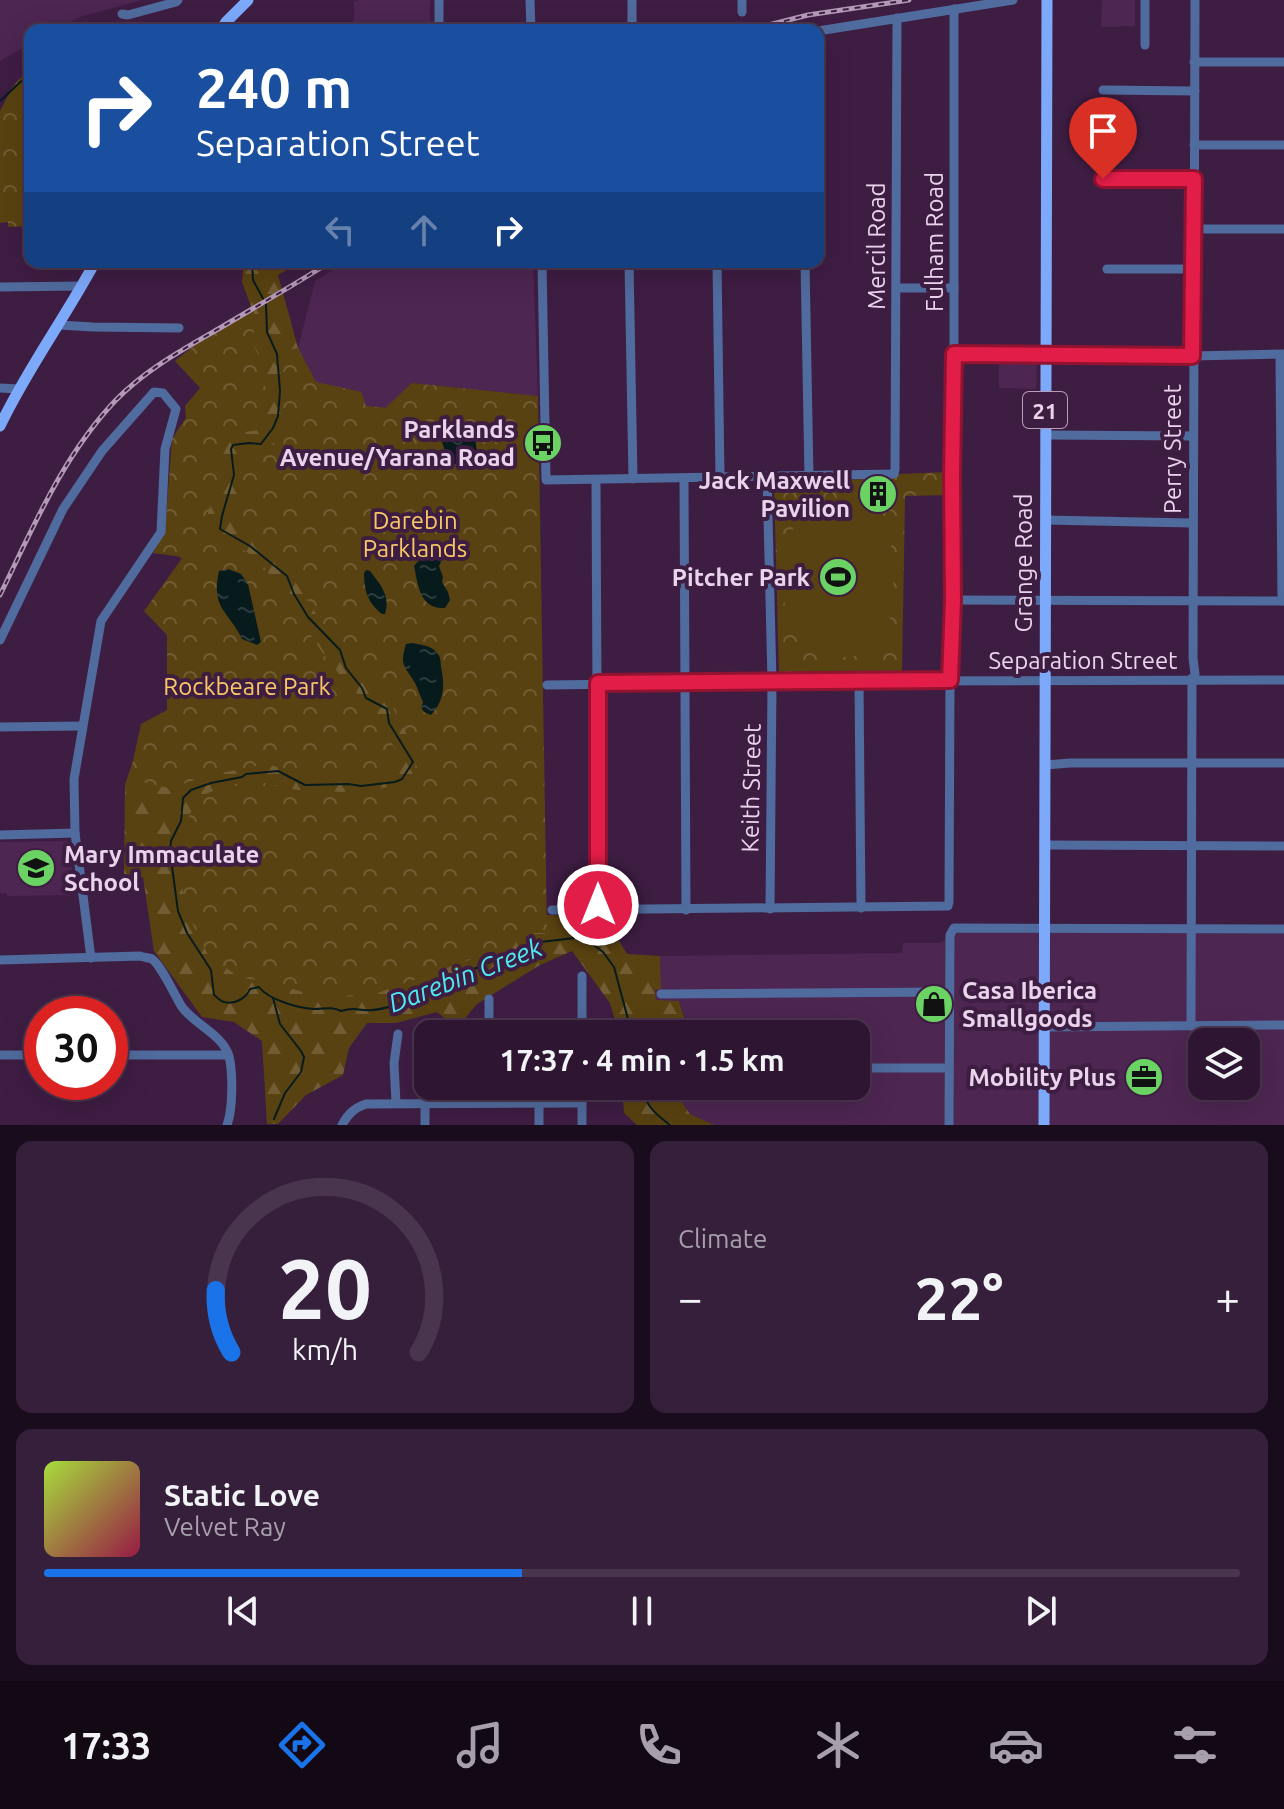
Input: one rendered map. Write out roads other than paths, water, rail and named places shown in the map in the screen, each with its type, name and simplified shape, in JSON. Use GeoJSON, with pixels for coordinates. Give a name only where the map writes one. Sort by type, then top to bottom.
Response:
{"type":"FeatureCollection","features":[{"type":"Feature","properties":{"kind":"main road"},"geometry":{"type":"LineString","coordinates":[[225,24],[248,0]]}},
{"type":"Feature","properties":{"kind":"main road","name":"Grange Road"},"geometry":{"type":"LineString","coordinates":[[1044,1125],[1047,0]]}},
{"type":"Feature","properties":{"kind":"main road"},"geometry":{"type":"LineString","coordinates":[[0,426],[92,268]]}},
{"type":"Feature","properties":{"kind":"street"},"geometry":{"type":"LineString","coordinates":[[122,14],[128,15],[178,0]]}},
{"type":"Feature","properties":{"kind":"street"},"geometry":{"type":"LineString","coordinates":[[439,0],[439,24]]}},
{"type":"Feature","properties":{"kind":"street"},"geometry":{"type":"LineString","coordinates":[[530,0],[531,24]]}},
{"type":"Feature","properties":{"kind":"street"},"geometry":{"type":"LineString","coordinates":[[632,0],[632,24]]}},
{"type":"Feature","properties":{"kind":"street"},"geometry":{"type":"LineString","coordinates":[[742,0],[742,12]]}},
{"type":"Feature","properties":{"kind":"street"},"geometry":{"type":"LineString","coordinates":[[824,30],[1013,0]]}},
{"type":"Feature","properties":{"kind":"street"},"geometry":{"type":"LineString","coordinates":[[1145,0],[1145,45]]}},
{"type":"Feature","properties":{"kind":"street","name":"Perry Street"},"geometry":{"type":"LineString","coordinates":[[1191,1026],[1195,0]]}},
{"type":"Feature","properties":{"kind":"street","name":"Fulham Road"},"geometry":{"type":"LineString","coordinates":[[861,908],[948,906],[953,600],[954,9]]}},
{"type":"Feature","properties":{"kind":"street","name":"Mercil Road"},"geometry":{"type":"LineString","coordinates":[[809,476],[894,474],[895,469],[897,18]]}},
{"type":"Feature","properties":{"kind":"street"},"geometry":{"type":"LineString","coordinates":[[1194,62],[1284,62]]}},
{"type":"Feature","properties":{"kind":"street"},"geometry":{"type":"LineString","coordinates":[[1103,90],[1195,91]]}},
{"type":"Feature","properties":{"kind":"street"},"geometry":{"type":"LineString","coordinates":[[1194,145],[1284,145]]}},
{"type":"Feature","properties":{"kind":"street"},"geometry":{"type":"LineString","coordinates":[[1103,179],[1194,179]]}},
{"type":"Feature","properties":{"kind":"street"},"geometry":{"type":"LineString","coordinates":[[1194,229],[1284,229]]}},
{"type":"Feature","properties":{"kind":"street"},"geometry":{"type":"LineString","coordinates":[[542,268],[546,480],[809,476],[805,268]]}},
{"type":"Feature","properties":{"kind":"street"},"geometry":{"type":"LineString","coordinates":[[629,268],[633,479]]}},
{"type":"Feature","properties":{"kind":"street"},"geometry":{"type":"LineString","coordinates":[[717,268],[720,477]]}},
{"type":"Feature","properties":{"kind":"street"},"geometry":{"type":"LineString","coordinates":[[1107,269],[1193,269]]}},
{"type":"Feature","properties":{"kind":"street"},"geometry":{"type":"LineString","coordinates":[[0,287],[82,286]]}},
{"type":"Feature","properties":{"kind":"street"},"geometry":{"type":"LineString","coordinates":[[896,288],[954,288]]}},
{"type":"Feature","properties":{"kind":"street"},"geometry":{"type":"LineString","coordinates":[[59,325],[179,328]]}},
{"type":"Feature","properties":{"kind":"street"},"geometry":{"type":"LineString","coordinates":[[953,600],[1283,601],[1282,354],[954,354]]}},
{"type":"Feature","properties":{"kind":"street"},"geometry":{"type":"LineString","coordinates":[[0,388],[19,389]]}},
{"type":"Feature","properties":{"kind":"street"},"geometry":{"type":"LineString","coordinates":[[0,640],[63,509],[102,451],[154,392],[163,393],[176,409],[165,449],[161,532],[101,621],[74,779],[75,833],[91,958]]}},
{"type":"Feature","properties":{"kind":"street"},"geometry":{"type":"LineString","coordinates":[[1045,435],[1193,436]]}},
{"type":"Feature","properties":{"kind":"street","name":"Keith Street"},"geometry":{"type":"LineString","coordinates":[[767,476],[772,681],[770,909]]}},
{"type":"Feature","properties":{"kind":"street"},"geometry":{"type":"LineString","coordinates":[[684,478],[686,910]]}},
{"type":"Feature","properties":{"kind":"street"},"geometry":{"type":"LineString","coordinates":[[596,480],[598,910]]}},
{"type":"Feature","properties":{"kind":"street"},"geometry":{"type":"LineString","coordinates":[[1045,520],[1192,523]]}},
{"type":"Feature","properties":{"kind":"street","name":"Separation Street"},"geometry":{"type":"LineString","coordinates":[[547,685],[772,681],[1284,680]]}},
{"type":"Feature","properties":{"kind":"street"},"geometry":{"type":"LineString","coordinates":[[552,910],[861,908],[859,681]]}},
{"type":"Feature","properties":{"kind":"street"},"geometry":{"type":"LineString","coordinates":[[0,727],[82,726]]}},
{"type":"Feature","properties":{"kind":"street"},"geometry":{"type":"LineString","coordinates":[[1045,763],[1284,763]]}},
{"type":"Feature","properties":{"kind":"street"},"geometry":{"type":"LineString","coordinates":[[0,835],[75,833]]}},
{"type":"Feature","properties":{"kind":"street"},"geometry":{"type":"LineString","coordinates":[[1044,845],[1284,846]]}},
{"type":"Feature","properties":{"kind":"street"},"geometry":{"type":"LineString","coordinates":[[949,1125],[950,935],[954,928],[1284,929]]}},
{"type":"Feature","properties":{"kind":"street"},"geometry":{"type":"LineString","coordinates":[[0,960],[140,956],[151,959],[182,1007],[223,1043],[228,1055],[231,1099],[227,1125]]}},
{"type":"Feature","properties":{"kind":"street"},"geometry":{"type":"LineString","coordinates":[[582,976],[582,1020]]}},
{"type":"Feature","properties":{"kind":"street"},"geometry":{"type":"LineString","coordinates":[[675,1006],[666,994],[949,992]]}},
{"type":"Feature","properties":{"kind":"street"},"geometry":{"type":"LineString","coordinates":[[489,999],[489,1020]]}},
{"type":"Feature","properties":{"kind":"street"},"geometry":{"type":"LineString","coordinates":[[1044,1027],[1284,1025]]}},
{"type":"Feature","properties":{"kind":"street"},"geometry":{"type":"LineString","coordinates":[[396,1103],[394,1063],[398,1034]]}},
{"type":"Feature","properties":{"kind":"street"},"geometry":{"type":"LineString","coordinates":[[0,1055],[24,1055]]}},
{"type":"Feature","properties":{"kind":"street"},"geometry":{"type":"LineString","coordinates":[[128,1055],[228,1055]]}},
{"type":"Feature","properties":{"kind":"street"},"geometry":{"type":"LineString","coordinates":[[870,1068],[949,1068]]}},
{"type":"Feature","properties":{"kind":"street"},"geometry":{"type":"LineString","coordinates":[[581,1100],[582,1125]]}},
{"type":"Feature","properties":{"kind":"street"},"geometry":{"type":"LineString","coordinates":[[425,1103],[425,1125]]}},
{"type":"Feature","properties":{"kind":"street"},"geometry":{"type":"LineString","coordinates":[[539,1103],[539,1125]]}},
{"type":"Feature","properties":{"kind":"street"},"geometry":{"type":"LineString","coordinates":[[342,1125],[347,1115],[366,1104],[581,1103]]}},
{"type":"Feature","properties":{"kind":"water"},"geometry":{"type":"Polygon","coordinates":[[[467,431],[475,437],[477,452],[467,464],[454,464],[441,439],[448,432],[467,431]]]}},
{"type":"Feature","properties":{"kind":"water"},"geometry":{"type":"Polygon","coordinates":[[[429,554],[441,562],[442,582],[450,600],[445,608],[430,605],[419,588],[414,566],[429,554]]]}},
{"type":"Feature","properties":{"kind":"water"},"geometry":{"type":"Polygon","coordinates":[[[228,569],[241,574],[248,584],[261,642],[257,645],[242,639],[219,601],[219,571],[228,569]]]}},
{"type":"Feature","properties":{"kind":"water"},"geometry":{"type":"Polygon","coordinates":[[[366,570],[384,591],[387,602],[385,614],[377,610],[368,596],[364,579],[366,570]]]}},
{"type":"Feature","properties":{"kind":"water"},"geometry":{"type":"Polygon","coordinates":[[[406,644],[432,648],[439,655],[442,695],[431,715],[421,707],[423,702],[404,665],[406,644]]]}},
{"type":"Feature","properties":{"kind":"waterway","name":"Darebin Creek"},"geometry":{"type":"LineString","coordinates":[[0,101],[24,79]]}},
{"type":"Feature","properties":{"kind":"waterway","name":"Darebin Creek"},"geometry":{"type":"LineString","coordinates":[[252,268],[253,280],[266,304],[267,332],[277,354],[280,391],[278,416],[261,444],[233,445],[234,475],[220,529],[250,546],[287,576],[308,617],[340,650],[346,668],[366,698],[387,709],[389,723],[413,762],[402,779],[395,782],[361,786],[305,785],[278,771],[246,774],[211,783],[191,790],[183,798],[181,821],[171,841],[170,852],[178,911],[187,933],[211,970],[214,995],[223,1001],[236,1002],[250,989],[259,987],[277,999],[300,1007],[341,1011],[377,1010],[406,1002],[472,974],[474,969],[532,943],[583,937],[603,952],[614,967],[628,1020]]}},
{"type":"Feature","properties":{"kind":"waterway"},"geometry":{"type":"LineString","coordinates":[[273,998],[280,1024],[304,1057],[301,1072],[285,1093],[274,1119]]}},
{"type":"Feature","properties":{"kind":"waterway","name":"Darebin Creek"},"geometry":{"type":"LineString","coordinates":[[647,1100],[670,1125]]}},
{"type":"Feature","properties":{"kind":"railway"},"geometry":{"type":"LineString","coordinates":[[773,24],[808,15],[909,0]]}},
{"type":"Feature","properties":{"kind":"railway"},"geometry":{"type":"LineString","coordinates":[[0,595],[64,469],[115,401],[164,361],[320,268]]}},
{"type":"Feature","properties":{"kind":"place","name":"Parklands Avenue/Yarana Road"},"geometry":{"type":"Point","coordinates":[543,443]}},
{"type":"Feature","properties":{"kind":"place","name":"Jack Maxwell Pavilion"},"geometry":{"type":"Point","coordinates":[878,494]}},
{"type":"Feature","properties":{"kind":"place","name":"Pitcher Park"},"geometry":{"type":"Point","coordinates":[838,577]}},
{"type":"Feature","properties":{"kind":"place","name":"Mary Immaculate School"},"geometry":{"type":"Point","coordinates":[36,868]}},
{"type":"Feature","properties":{"kind":"place","name":"Casa Iberica Smallgoods"},"geometry":{"type":"Point","coordinates":[934,1004]}},
{"type":"Feature","properties":{"kind":"place","name":"Mobility Plus"},"geometry":{"type":"Point","coordinates":[1144,1077]}},
{"type":"Feature","properties":{"kind":"park label","name":"Darebin Parklands"},"geometry":{"type":"Point","coordinates":[415,534]}},
{"type":"Feature","properties":{"kind":"park label","name":"Rockbeare Park"},"geometry":{"type":"Point","coordinates":[247,686]}}]}
